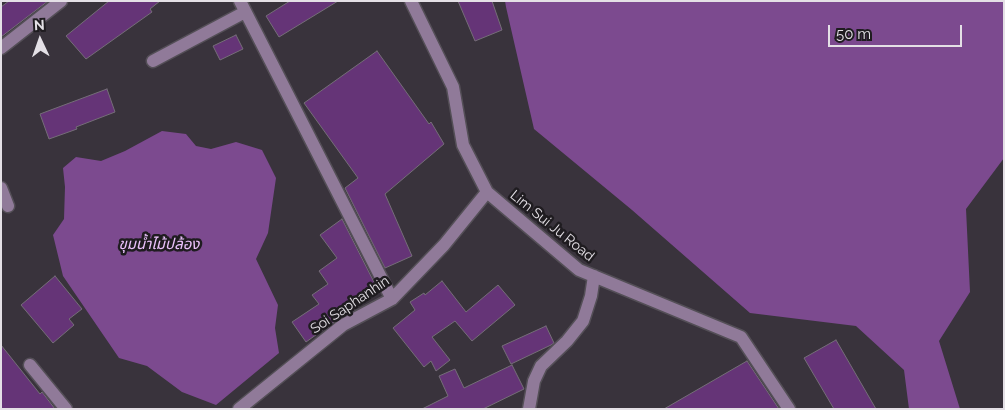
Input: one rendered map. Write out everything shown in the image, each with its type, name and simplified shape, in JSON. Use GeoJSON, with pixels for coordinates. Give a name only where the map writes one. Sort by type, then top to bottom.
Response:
{"type":"FeatureCollection","features":[{"type":"Feature","properties":{"kind":"street"},"geometry":{"type":"LineString","coordinates":[[1,48],[61,1]]}},
{"type":"Feature","properties":{"kind":"street","name":"Lim Sui Ju Road"},"geometry":{"type":"LineString","coordinates":[[411,1],[453,87],[463,145],[487,192],[579,270],[741,337],[788,409]]}},
{"type":"Feature","properties":{"kind":"street"},"geometry":{"type":"LineString","coordinates":[[152,61],[243,6],[392,299]]}},
{"type":"Feature","properties":{"kind":"street"},"geometry":{"type":"LineString","coordinates":[[1,188],[8,206]]}},
{"type":"Feature","properties":{"kind":"street","name":"Soi Saphanhin"},"geometry":{"type":"LineString","coordinates":[[239,409],[343,325],[392,299],[444,245],[487,192]]}},
{"type":"Feature","properties":{"kind":"street"},"geometry":{"type":"LineString","coordinates":[[529,409],[534,381],[542,366],[567,341],[583,321],[591,296],[594,276]]}},
{"type":"Feature","properties":{"kind":"street"},"geometry":{"type":"LineString","coordinates":[[30,366],[66,409]]}},
{"type":"Feature","properties":{"kind":"water"},"geometry":{"type":"Polygon","coordinates":[[[505,1],[1004,1],[1004,158],[966,209],[970,292],[939,341],[960,409],[909,409],[904,370],[856,326],[750,313],[632,210],[534,129],[505,1]]]}},
{"type":"Feature","properties":{"kind":"water","name":"ขุมน้ำไม้ปล้อง"},"geometry":{"type":"Polygon","coordinates":[[[162,131],[186,134],[196,146],[211,149],[236,142],[262,150],[276,178],[268,233],[256,259],[278,305],[275,328],[279,353],[216,405],[182,392],[147,366],[119,358],[63,276],[53,235],[64,219],[65,187],[63,168],[76,157],[101,161],[125,151],[162,131]]]}},
{"type":"Feature","properties":{"kind":"building"},"geometry":{"type":"Polygon","coordinates":[[[9,1],[48,1],[1,37],[1,7],[9,1]]]}},
{"type":"Feature","properties":{"kind":"building"},"geometry":{"type":"Polygon","coordinates":[[[109,1],[160,1],[150,9],[152,12],[86,59],[66,36],[109,1]]]}},
{"type":"Feature","properties":{"kind":"building"},"geometry":{"type":"Polygon","coordinates":[[[290,1],[338,1],[279,37],[266,16],[290,1]]]}},
{"type":"Feature","properties":{"kind":"building"},"geometry":{"type":"Polygon","coordinates":[[[458,1],[492,1],[502,30],[475,41],[458,1]]]}},
{"type":"Feature","properties":{"kind":"building"},"geometry":{"type":"Polygon","coordinates":[[[236,35],[243,49],[220,60],[213,46],[236,35]]]}},
{"type":"Feature","properties":{"kind":"building"},"geometry":{"type":"Polygon","coordinates":[[[377,51],[429,124],[431,122],[444,144],[385,194],[412,256],[385,268],[345,188],[358,178],[304,103],[377,51]]]}},
{"type":"Feature","properties":{"kind":"building"},"geometry":{"type":"Polygon","coordinates":[[[107,89],[115,112],[49,139],[40,114],[107,89]]]}},
{"type":"Feature","properties":{"kind":"building"},"geometry":{"type":"Polygon","coordinates":[[[342,219],[379,292],[306,342],[292,322],[319,304],[312,295],[328,284],[319,271],[337,258],[320,235],[342,219]]]}},
{"type":"Feature","properties":{"kind":"building"},"geometry":{"type":"Polygon","coordinates":[[[55,276],[82,309],[69,319],[74,325],[53,343],[21,305],[55,276]]]}},
{"type":"Feature","properties":{"kind":"building"},"geometry":{"type":"Polygon","coordinates":[[[442,281],[466,312],[498,285],[515,305],[472,341],[455,321],[432,337],[450,360],[436,371],[431,361],[424,367],[393,328],[415,310],[410,302],[424,293],[425,295],[442,281]]]}},
{"type":"Feature","properties":{"kind":"building"},"geometry":{"type":"Polygon","coordinates":[[[546,326],[554,343],[511,364],[502,346],[546,326]]]}},
{"type":"Feature","properties":{"kind":"building"},"geometry":{"type":"Polygon","coordinates":[[[836,340],[876,409],[834,409],[804,358],[836,340]]]}},
{"type":"Feature","properties":{"kind":"building"},"geometry":{"type":"Polygon","coordinates":[[[1,345],[40,394],[42,392],[55,409],[1,409],[1,345]]]}},
{"type":"Feature","properties":{"kind":"building"},"geometry":{"type":"Polygon","coordinates":[[[747,361],[779,409],[664,409],[747,361]]]}},
{"type":"Feature","properties":{"kind":"building"},"geometry":{"type":"Polygon","coordinates":[[[512,365],[524,389],[483,409],[422,409],[448,396],[439,376],[455,369],[464,388],[512,365]]]}}]}
